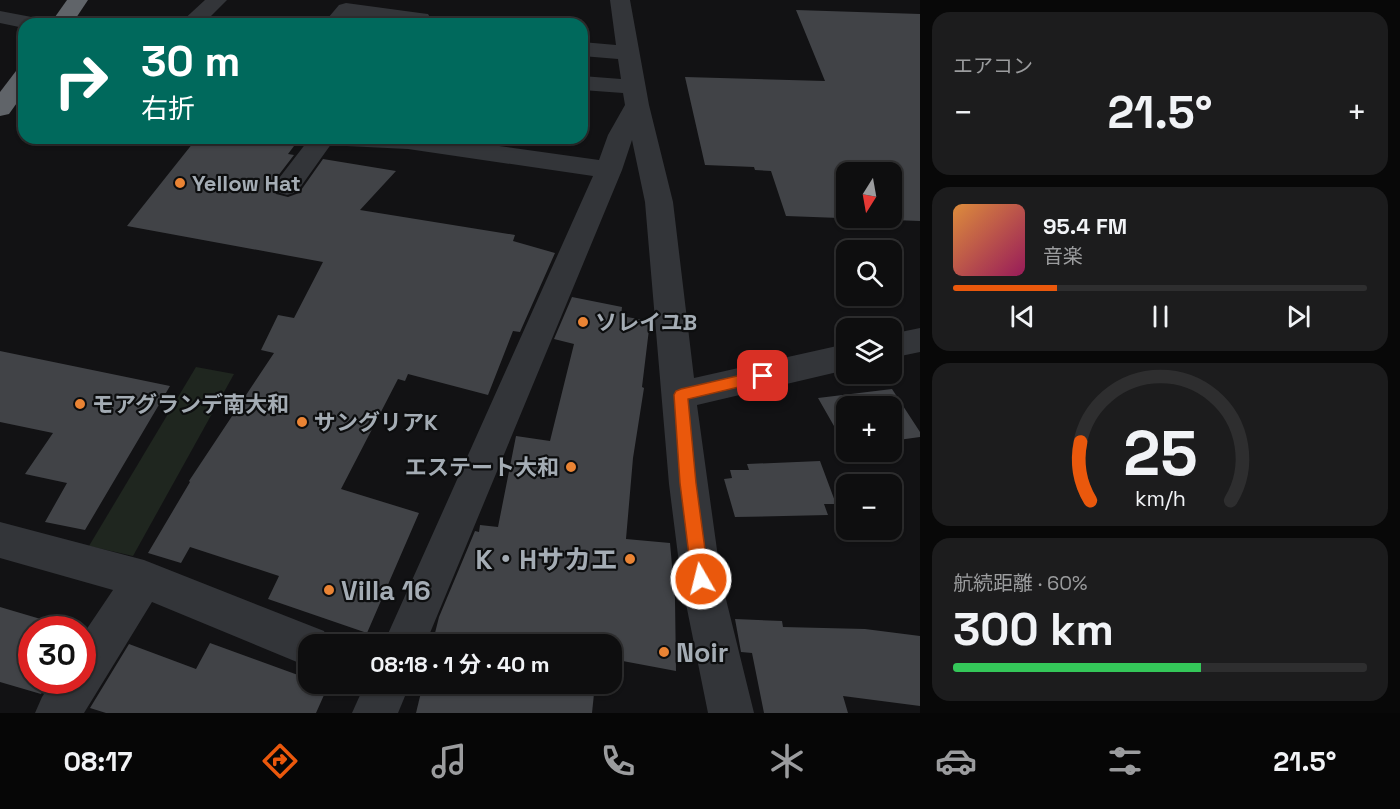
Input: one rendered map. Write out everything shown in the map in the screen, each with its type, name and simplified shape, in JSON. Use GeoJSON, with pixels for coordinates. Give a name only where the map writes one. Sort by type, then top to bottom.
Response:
{"type":"FeatureCollection","features":[{"type":"Feature","properties":{"kind":"highway"},"geometry":{"type":"LineString","coordinates":[[65,18],[78,0]]}},
{"type":"Feature","properties":{"kind":"highway"},"geometry":{"type":"LineString","coordinates":[[0,109],[18,84]]}},
{"type":"Feature","properties":{"kind":"street"},"geometry":{"type":"LineString","coordinates":[[197,18],[217,0]]}},
{"type":"Feature","properties":{"kind":"street"},"geometry":{"type":"LineString","coordinates":[[620,0],[636,96],[659,202],[681,395],[688,483],[701,579],[731,713]]}},
{"type":"Feature","properties":{"kind":"street"},"geometry":{"type":"LineString","coordinates":[[338,18],[345,9],[412,18]]}},
{"type":"Feature","properties":{"kind":"street"},"geometry":{"type":"LineString","coordinates":[[0,17],[18,21]]}},
{"type":"Feature","properties":{"kind":"street"},"geometry":{"type":"LineString","coordinates":[[588,50],[629,53]]}},
{"type":"Feature","properties":{"kind":"street"},"geometry":{"type":"LineString","coordinates":[[588,84],[636,96]]}},
{"type":"Feature","properties":{"kind":"street"},"geometry":{"type":"LineString","coordinates":[[409,634],[609,171],[636,96]]}},
{"type":"Feature","properties":{"kind":"street"},"geometry":{"type":"LineString","coordinates":[[287,186],[318,144]]}},
{"type":"Feature","properties":{"kind":"street"},"geometry":{"type":"LineString","coordinates":[[428,144],[609,171]]}},
{"type":"Feature","properties":{"kind":"street"},"geometry":{"type":"LineString","coordinates":[[902,344],[920,340]]}},
{"type":"Feature","properties":{"kind":"street"},"geometry":{"type":"LineString","coordinates":[[681,395],[836,359]]}},
{"type":"Feature","properties":{"kind":"street"},"geometry":{"type":"LineString","coordinates":[[0,540],[144,579],[298,642]]}},
{"type":"Feature","properties":{"kind":"street"},"geometry":{"type":"LineString","coordinates":[[96,653],[144,579]]}},
{"type":"Feature","properties":{"kind":"street"},"geometry":{"type":"LineString","coordinates":[[58,713],[70,694]]}},
{"type":"Feature","properties":{"kind":"street"},"geometry":{"type":"LineString","coordinates":[[375,713],[383,694]]}},
{"type":"Feature","properties":{"kind":"shaded area"},"geometry":{"type":"Polygon","coordinates":[[[196,367],[234,374],[133,556],[89,546],[196,367]]]}},
{"type":"Feature","properties":{"kind":"building"},"geometry":{"type":"Polygon","coordinates":[[[796,10],[920,14],[920,221],[902,220],[902,162],[836,162],[836,218],[786,216],[771,171],[755,170],[754,167],[705,165],[685,77],[825,81],[796,10]]]}},
{"type":"Feature","properties":{"kind":"building"},"geometry":{"type":"Polygon","coordinates":[[[192,144],[296,144],[288,154],[294,155],[271,185],[276,194],[288,197],[299,193],[323,159],[396,171],[360,210],[515,235],[513,241],[555,253],[520,332],[513,331],[488,395],[408,374],[405,381],[398,379],[341,489],[419,513],[367,633],[268,599],[279,576],[190,547],[181,563],[148,553],[189,481],[274,353],[261,350],[278,315],[294,318],[323,262],[127,226],[192,144]]]}},
{"type":"Feature","properties":{"kind":"building"},"geometry":{"type":"Polygon","coordinates":[[[572,297],[622,307],[621,316],[650,321],[642,387],[644,388],[633,458],[626,539],[670,543],[675,599],[676,671],[622,661],[622,634],[435,634],[439,617],[475,531],[479,532],[480,525],[498,527],[516,436],[550,441],[574,344],[554,339],[572,297]]]}},
{"type":"Feature","properties":{"kind":"building","name":"モアグランデ南大和"},"geometry":{"type":"Polygon","coordinates":[[[0,351],[170,386],[85,530],[45,522],[67,483],[25,474],[53,433],[0,422],[0,351]]]}},
{"type":"Feature","properties":{"kind":"building"},"geometry":{"type":"Polygon","coordinates":[[[892,389],[897,396],[836,396],[836,430],[818,398],[892,389]]]}},
{"type":"Feature","properties":{"kind":"building"},"geometry":{"type":"Polygon","coordinates":[[[902,404],[920,432],[920,437],[902,439],[902,404]]]}},
{"type":"Feature","properties":{"kind":"building"},"geometry":{"type":"Polygon","coordinates":[[[820,461],[836,504],[824,504],[828,515],[735,517],[724,479],[732,478],[730,470],[749,470],[747,464],[820,461]]]}},
{"type":"Feature","properties":{"kind":"building"},"geometry":{"type":"Polygon","coordinates":[[[0,607],[30,616],[18,616],[18,687],[0,682],[0,607]]]}},
{"type":"Feature","properties":{"kind":"building"},"geometry":{"type":"Polygon","coordinates":[[[735,619],[782,621],[783,627],[865,629],[920,636],[920,706],[843,696],[848,713],[764,713],[752,653],[741,652],[735,619]]]}},
{"type":"Feature","properties":{"kind":"building"},"geometry":{"type":"Polygon","coordinates":[[[210,643],[298,675],[298,694],[324,694],[316,713],[106,713],[90,708],[129,644],[196,669],[210,643]]]}},
{"type":"Feature","properties":{"kind":"building"},"geometry":{"type":"Polygon","coordinates":[[[421,694],[594,694],[592,713],[416,713],[421,694]]]}},
{"type":"Feature","properties":{"kind":"place","name":"Yellow Hat"},"geometry":{"type":"Point","coordinates":[180,183]}},
{"type":"Feature","properties":{"kind":"place","name":"ソレイユB"},"geometry":{"type":"Point","coordinates":[583,322]}},
{"type":"Feature","properties":{"kind":"place","name":"モアグランデ南大和"},"geometry":{"type":"Point","coordinates":[80,404]}},
{"type":"Feature","properties":{"kind":"place","name":"サングリアK"},"geometry":{"type":"Point","coordinates":[302,422]}},
{"type":"Feature","properties":{"kind":"place","name":"エステート大和"},"geometry":{"type":"Point","coordinates":[571,467]}},
{"type":"Feature","properties":{"kind":"place","name":"K・Hサカエ"},"geometry":{"type":"Point","coordinates":[630,559]}},
{"type":"Feature","properties":{"kind":"place","name":"Villa 16"},"geometry":{"type":"Point","coordinates":[329,590]}},
{"type":"Feature","properties":{"kind":"place","name":"Noir"},"geometry":{"type":"Point","coordinates":[664,652]}},
{"type":"Feature","properties":{"kind":"route"},"geometry":{"type":"LineString","coordinates":[[701,579],[688,483],[681,395],[763,376]]}}]}
